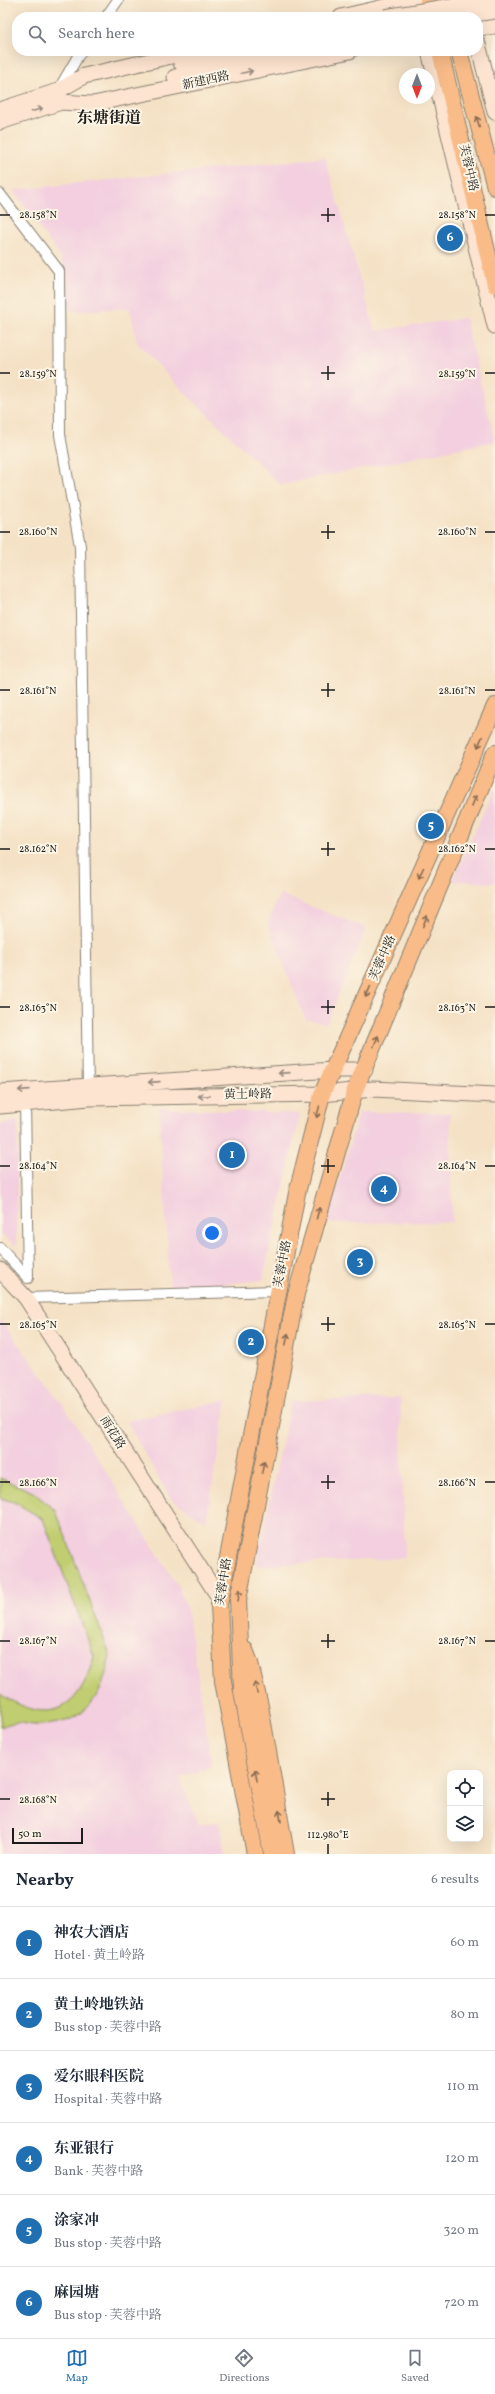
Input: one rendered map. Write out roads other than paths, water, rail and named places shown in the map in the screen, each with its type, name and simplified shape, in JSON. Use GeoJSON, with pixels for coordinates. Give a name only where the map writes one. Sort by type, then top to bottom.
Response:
{"type":"FeatureCollection","features":[{"type":"Feature","properties":{"kind":"main road"},"geometry":{"type":"LineString","coordinates":[[428,0],[431,12]]}},
{"type":"Feature","properties":{"kind":"main road"},"geometry":{"type":"LineString","coordinates":[[446,0],[449,12]]}},
{"type":"Feature","properties":{"kind":"main road","name":"芙蓉中路"},"geometry":{"type":"LineString","coordinates":[[441,56],[495,285]]}},
{"type":"Feature","properties":{"kind":"main road","name":"芙蓉中路"},"geometry":{"type":"LineString","coordinates":[[460,56],[495,187]]}},
{"type":"Feature","properties":{"kind":"main road","name":"芙蓉中路"},"geometry":{"type":"LineString","coordinates":[[256,1854],[223,1681],[220,1599],[297,1193],[322,1094],[495,706]]}},
{"type":"Feature","properties":{"kind":"main road","name":"芙蓉中路"},"geometry":{"type":"LineString","coordinates":[[272,1854],[242,1691],[238,1634],[238,1600],[296,1294],[355,1090],[365,1070],[489,781],[495,752]]}},
{"type":"Feature","properties":{"kind":"main road"},"geometry":{"type":"LineString","coordinates":[[238,1634],[250,1663],[258,1699],[286,1854]]}},
{"type":"Feature","properties":{"kind":"street"},"geometry":{"type":"LineString","coordinates":[[110,12],[118,0]]}},
{"type":"Feature","properties":{"kind":"street"},"geometry":{"type":"LineString","coordinates":[[363,12],[416,0],[420,12]]}},
{"type":"Feature","properties":{"kind":"street"},"geometry":{"type":"LineString","coordinates":[[467,0],[470,12]]}},
{"type":"Feature","properties":{"kind":"street"},"geometry":{"type":"LineString","coordinates":[[415,12],[488,0]]}},
{"type":"Feature","properties":{"kind":"street"},"geometry":{"type":"LineString","coordinates":[[483,13],[495,11]]}},
{"type":"Feature","properties":{"kind":"street"},"geometry":{"type":"LineString","coordinates":[[483,27],[495,26]]}},
{"type":"Feature","properties":{"kind":"street"},"geometry":{"type":"LineString","coordinates":[[60,97],[79,56]]}},
{"type":"Feature","properties":{"kind":"street","name":"新建西路"},"geometry":{"type":"LineString","coordinates":[[60,97],[84,76],[171,56]]}},
{"type":"Feature","properties":{"kind":"street","name":"新建西路"},"geometry":{"type":"LineString","coordinates":[[0,122],[60,97],[215,56]]}},
{"type":"Feature","properties":{"kind":"street","name":"新建西路"},"geometry":{"type":"LineString","coordinates":[[0,110],[263,56]]}},
{"type":"Feature","properties":{"kind":"street","name":"新建西路"},"geometry":{"type":"LineString","coordinates":[[60,97],[93,104],[326,56]]}},
{"type":"Feature","properties":{"kind":"street"},"geometry":{"type":"LineString","coordinates":[[430,56],[495,326]]}},
{"type":"Feature","properties":{"kind":"street"},"geometry":{"type":"LineString","coordinates":[[481,56],[495,112]]}},
{"type":"Feature","properties":{"kind":"street"},"geometry":{"type":"LineString","coordinates":[[0,194],[59,272],[60,435],[80,546],[88,1092]]}},
{"type":"Feature","properties":{"kind":"street","name":"黄土岭路"},"geometry":{"type":"LineString","coordinates":[[0,1106],[25,1104],[88,1092],[333,1070],[365,1070]]}},
{"type":"Feature","properties":{"kind":"street","name":"黄土岭路"},"geometry":{"type":"LineString","coordinates":[[0,1092],[322,1094],[355,1090],[495,1095]]}},
{"type":"Feature","properties":{"kind":"street"},"geometry":{"type":"LineString","coordinates":[[0,1248],[28,1278],[25,1104]]}},
{"type":"Feature","properties":{"kind":"street","name":"雨花路"},"geometry":{"type":"LineString","coordinates":[[0,1270],[26,1298],[220,1599]]}},
{"type":"Feature","properties":{"kind":"street"},"geometry":{"type":"LineString","coordinates":[[26,1298],[278,1291]]}},
{"type":"Feature","properties":{"kind":"place","name":"麻园塘"},"geometry":{"type":"Point","coordinates":[450,238]}},
{"type":"Feature","properties":{"kind":"place","name":"涂家冲"},"geometry":{"type":"Point","coordinates":[431,826]}},
{"type":"Feature","properties":{"kind":"place","name":"神农大酒店"},"geometry":{"type":"Point","coordinates":[232,1155]}},
{"type":"Feature","properties":{"kind":"place","name":"东亚银行"},"geometry":{"type":"Point","coordinates":[384,1189]}},
{"type":"Feature","properties":{"kind":"place","name":"爱尔眼科医院"},"geometry":{"type":"Point","coordinates":[360,1262]}},
{"type":"Feature","properties":{"kind":"place","name":"黄土岭地铁站"},"geometry":{"type":"Point","coordinates":[251,1342]}},
{"type":"Feature","properties":{"kind":"district","name":"东塘街道"},"geometry":{"type":"Point","coordinates":[109,119]}}]}
